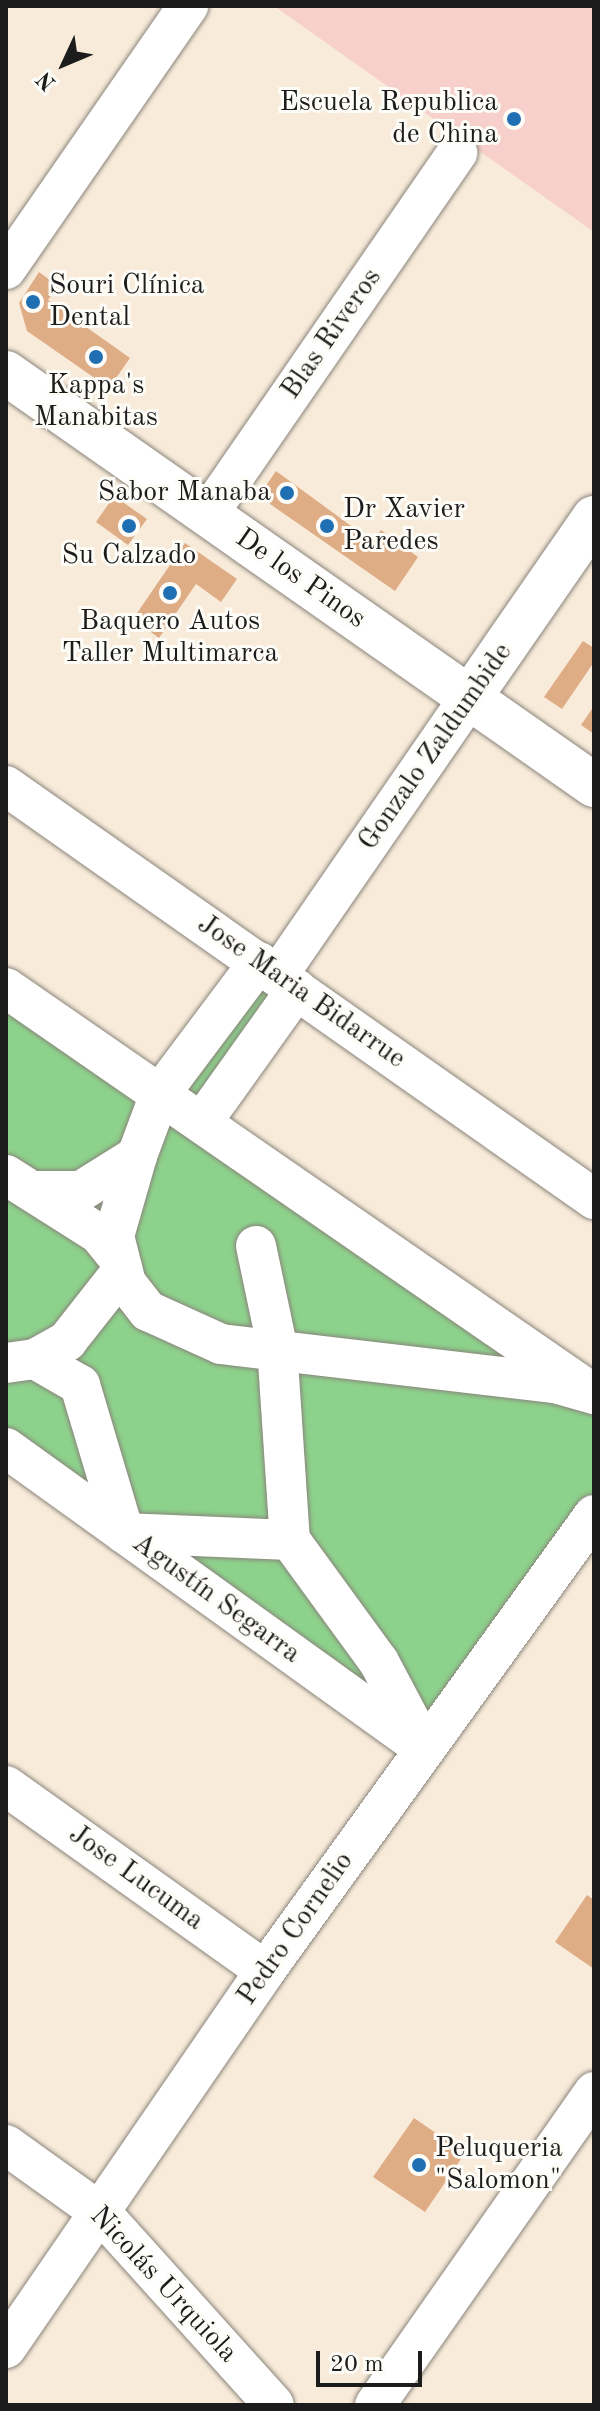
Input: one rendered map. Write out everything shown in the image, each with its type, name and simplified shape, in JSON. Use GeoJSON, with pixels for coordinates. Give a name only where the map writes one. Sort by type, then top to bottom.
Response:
{"type":"FeatureCollection","features":[{"type":"Feature","properties":{"kind":"street"},"geometry":{"type":"LineString","coordinates":[[6,269],[188,6]]}},
{"type":"Feature","properties":{"kind":"street","name":"Blas Riveros"},"geometry":{"type":"LineString","coordinates":[[208,514],[457,153]]}},
{"type":"Feature","properties":{"kind":"street","name":"De los Pinos"},"geometry":{"type":"LineString","coordinates":[[6,373],[594,785]]}},
{"type":"Feature","properties":{"kind":"street","name":"Gonzalo Zaldumbide"},"geometry":{"type":"LineString","coordinates":[[278,975],[594,518]]}},
{"type":"Feature","properties":{"kind":"street","name":"Jose Maria Bidarrue"},"geometry":{"type":"LineString","coordinates":[[6,786],[594,1199]]}},
{"type":"Feature","properties":{"kind":"street"},"geometry":{"type":"LineString","coordinates":[[20,1361],[92,1316],[120,1265],[116,1221],[160,1094],[278,975]]}},
{"type":"Feature","properties":{"kind":"street"},"geometry":{"type":"LineString","coordinates":[[202,1122],[278,975]]}},
{"type":"Feature","properties":{"kind":"street"},"geometry":{"type":"LineString","coordinates":[[6,988],[593,1394]]}},
{"type":"Feature","properties":{"kind":"street"},"geometry":{"type":"LineString","coordinates":[[20,1183],[81,1191],[137,1156]]}},
{"type":"Feature","properties":{"kind":"street"},"geometry":{"type":"LineString","coordinates":[[20,1183],[99,1234],[148,1311],[178,1330],[221,1344],[277,1346],[593,1394]]}},
{"type":"Feature","properties":{"kind":"street"},"geometry":{"type":"LineString","coordinates":[[256,1246],[277,1346],[290,1540],[379,1662],[425,1749]]}},
{"type":"Feature","properties":{"kind":"street"},"geometry":{"type":"LineString","coordinates":[[20,1361],[80,1385],[124,1533],[290,1540]]}},
{"type":"Feature","properties":{"kind":"street","name":"Agustín Segarra"},"geometry":{"type":"LineString","coordinates":[[6,1448],[425,1749]]}},
{"type":"Feature","properties":{"kind":"street","name":"Pedro Cornelio"},"geometry":{"type":"LineString","coordinates":[[6,2348],[265,1971],[594,1515]]}},
{"type":"Feature","properties":{"kind":"street","name":"Jose Lucuma"},"geometry":{"type":"LineString","coordinates":[[6,1786],[265,1971]]}},
{"type":"Feature","properties":{"kind":"street"},"geometry":{"type":"LineString","coordinates":[[375,2405],[594,2092]]}},
{"type":"Feature","properties":{"kind":"street","name":"Nicolás Urquiola"},"geometry":{"type":"LineString","coordinates":[[6,2145],[101,2213],[274,2405]]}},
{"type":"Feature","properties":{"kind":"shaded area","name":"Escuela Republica de China"},"geometry":{"type":"Polygon","coordinates":[[[274,6],[594,6],[594,232],[274,6]]]}},
{"type":"Feature","properties":{"kind":"green space"},"geometry":{"type":"Polygon","coordinates":[[[259,962],[297,989],[202,1122],[594,1397],[594,1513],[425,1749],[6,1448],[6,988],[160,1094],[259,962]]]}},
{"type":"Feature","properties":{"kind":"building"},"geometry":{"type":"Polygon","coordinates":[[[39,272],[58,286],[48,300],[130,358],[109,388],[27,331],[19,303],[39,272]]]}},
{"type":"Feature","properties":{"kind":"building"},"geometry":{"type":"Polygon","coordinates":[[[276,471],[373,542],[381,530],[418,557],[395,591],[270,504],[265,487],[276,471]]]}},
{"type":"Feature","properties":{"kind":"building"},"geometry":{"type":"Polygon","coordinates":[[[114,496],[147,519],[128,545],[96,522],[114,496]]]}},
{"type":"Feature","properties":{"kind":"building","name":"Baquero Autos Taller Multimarca"},"geometry":{"type":"Polygon","coordinates":[[[185,543],[237,579],[221,602],[196,584],[159,638],[133,619],[185,543]]]}},
{"type":"Feature","properties":{"kind":"building"},"geometry":{"type":"Polygon","coordinates":[[[583,641],[594,648],[594,662],[562,709],[544,697],[583,641]]]}},
{"type":"Feature","properties":{"kind":"building"},"geometry":{"type":"Polygon","coordinates":[[[594,706],[594,734],[581,725],[594,706]]]}},
{"type":"Feature","properties":{"kind":"building"},"geometry":{"type":"Polygon","coordinates":[[[587,1895],[594,1900],[594,1969],[555,1942],[587,1895]]]}},
{"type":"Feature","properties":{"kind":"building","name":"Peluqueria \"Salomon\""},"geometry":{"type":"Polygon","coordinates":[[[414,2118],[465,2153],[425,2212],[373,2177],[414,2118]]]}},
{"type":"Feature","properties":{"kind":"place","name":"Escuela Republica de China"},"geometry":{"type":"Point","coordinates":[514,119]}},
{"type":"Feature","properties":{"kind":"place","name":"Souri Clínica Dental"},"geometry":{"type":"Point","coordinates":[33,302]}},
{"type":"Feature","properties":{"kind":"place","name":"Kappa's Manabitas"},"geometry":{"type":"Point","coordinates":[96,357]}},
{"type":"Feature","properties":{"kind":"place","name":"Sabor Manaba"},"geometry":{"type":"Point","coordinates":[287,493]}},
{"type":"Feature","properties":{"kind":"place","name":"Su Calzado"},"geometry":{"type":"Point","coordinates":[129,526]}},
{"type":"Feature","properties":{"kind":"place","name":"Dr Xavier Paredes"},"geometry":{"type":"Point","coordinates":[327,526]}},
{"type":"Feature","properties":{"kind":"place","name":"Baquero Autos Taller Multimarca"},"geometry":{"type":"Point","coordinates":[170,593]}},
{"type":"Feature","properties":{"kind":"place","name":"Peluqueria \"Salomon\""},"geometry":{"type":"Point","coordinates":[419,2165]}}]}
